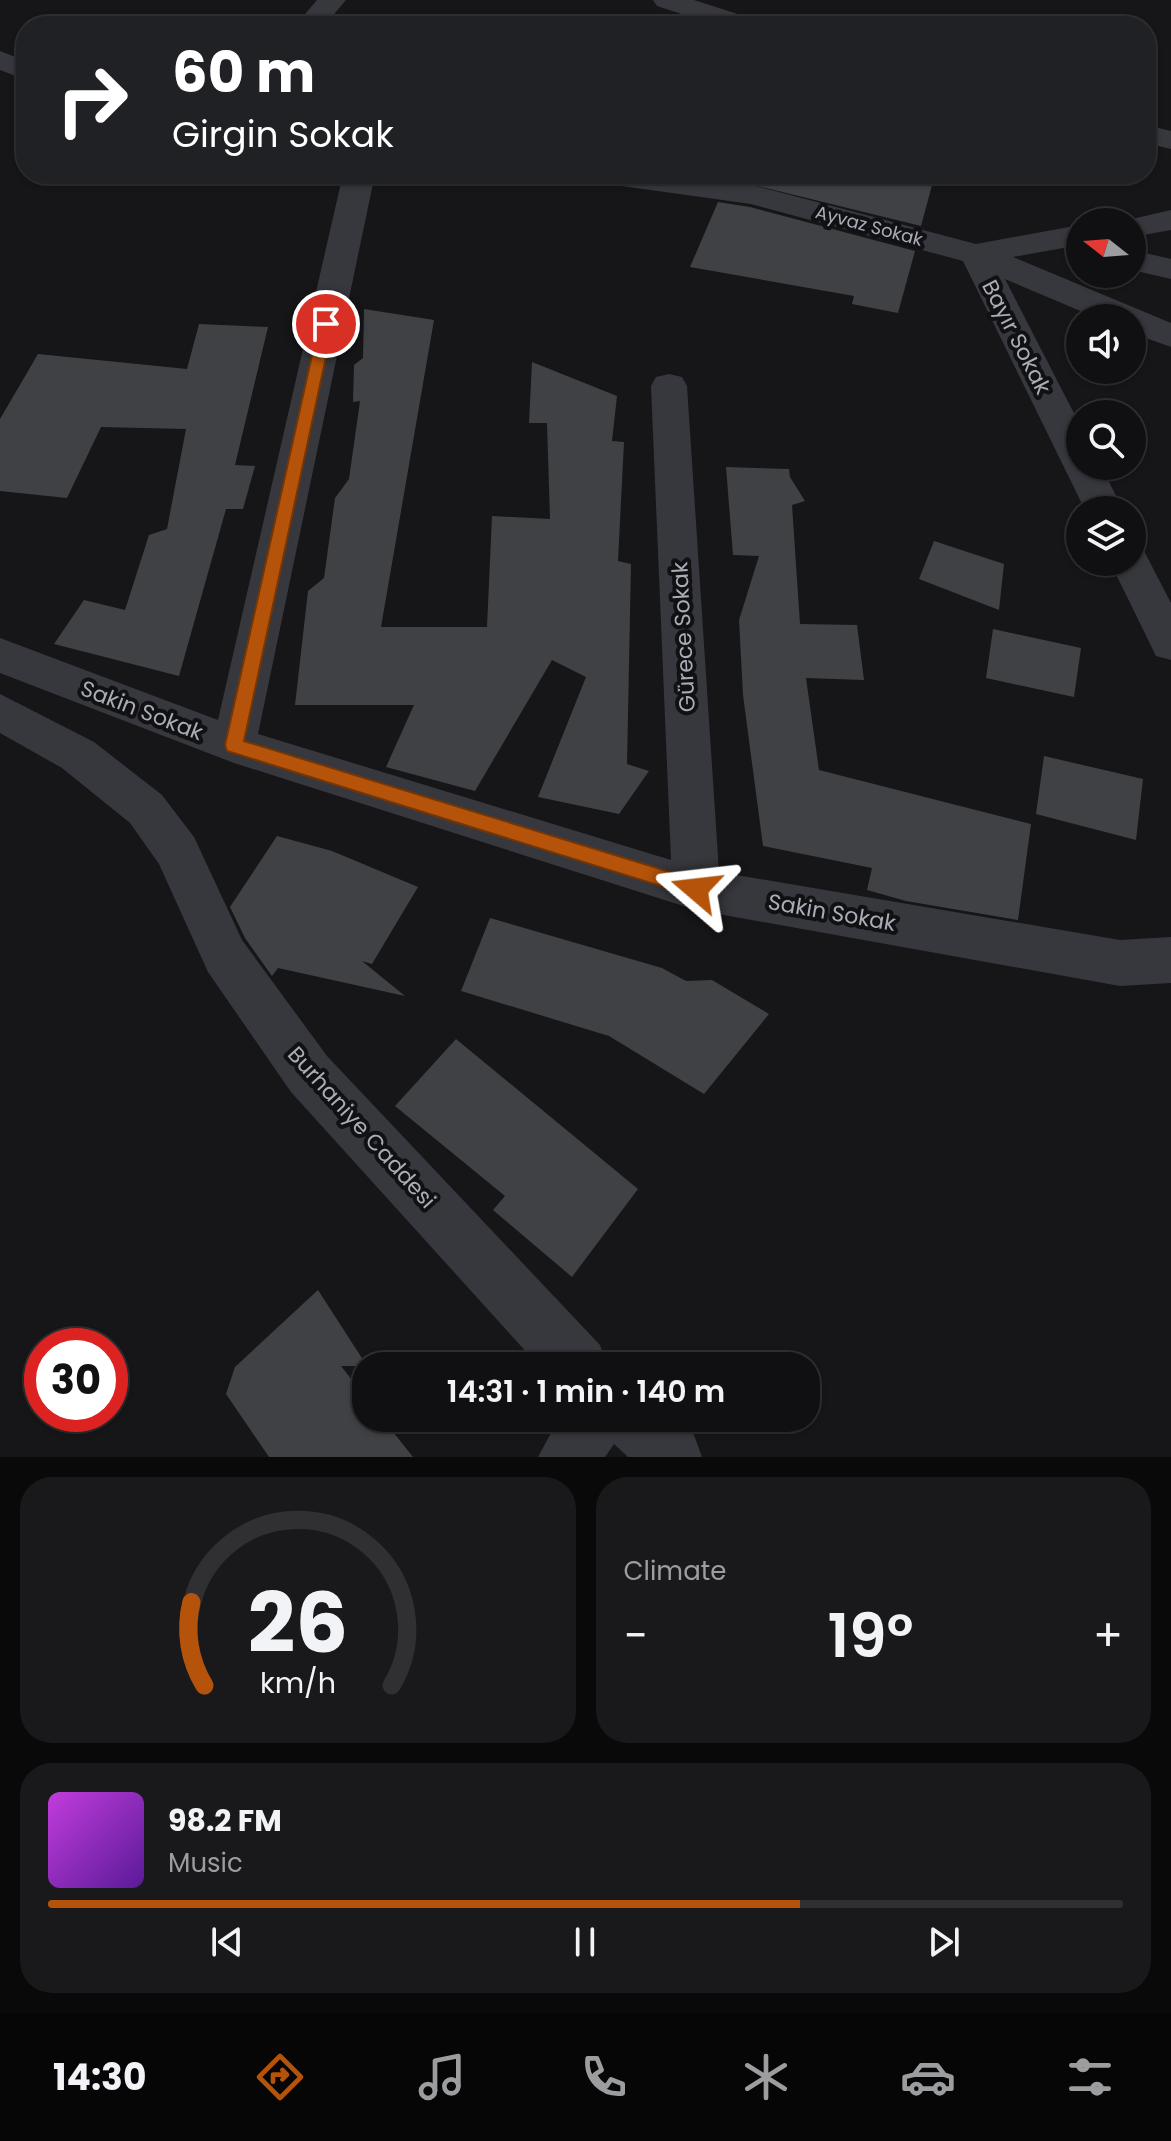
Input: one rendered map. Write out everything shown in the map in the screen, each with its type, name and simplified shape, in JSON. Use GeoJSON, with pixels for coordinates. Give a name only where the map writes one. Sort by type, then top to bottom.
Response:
{"type":"FeatureCollection","features":[{"type":"Feature","properties":{"kind":"street"},"geometry":{"type":"LineString","coordinates":[[318,16],[332,0]]}},
{"type":"Feature","properties":{"kind":"street"},"geometry":{"type":"LineString","coordinates":[[667,0],[716,16]]}},
{"type":"Feature","properties":{"kind":"street"},"geometry":{"type":"LineString","coordinates":[[234,745],[357,184]]}},
{"type":"Feature","properties":{"kind":"street","name":"Ayvaz Sokak"},"geometry":{"type":"LineString","coordinates":[[673,184],[753,195],[976,254],[1094,304]]}},
{"type":"Feature","properties":{"kind":"street"},"geometry":{"type":"LineString","coordinates":[[1146,224],[1171,220]]}},
{"type":"Feature","properties":{"kind":"street"},"geometry":{"type":"LineString","coordinates":[[976,254],[1066,237]]}},
{"type":"Feature","properties":{"kind":"street"},"geometry":{"type":"LineString","coordinates":[[1046,240],[1066,245]]}},
{"type":"Feature","properties":{"kind":"street","name":"Bayır Sokak"},"geometry":{"type":"LineString","coordinates":[[976,254],[1066,434]]}},
{"type":"Feature","properties":{"kind":"street"},"geometry":{"type":"LineString","coordinates":[[1146,263],[1171,269]]}},
{"type":"Feature","properties":{"kind":"street","name":"Ayvaz Sokak"},"geometry":{"type":"LineString","coordinates":[[1146,326],[1171,336]]}},
{"type":"Feature","properties":{"kind":"street","name":"Gürece Sokak"},"geometry":{"type":"LineString","coordinates":[[669,386],[696,889]]}},
{"type":"Feature","properties":{"kind":"street"},"geometry":{"type":"LineString","coordinates":[[1137,576],[1171,644]]}},
{"type":"Feature","properties":{"kind":"street","name":"Sakin Sokak"},"geometry":{"type":"LineString","coordinates":[[0,655],[234,745],[696,889],[1120,963],[1171,960]]}},
{"type":"Feature","properties":{"kind":"street","name":"Burhaniye Caddesi"},"geometry":{"type":"LineString","coordinates":[[0,712],[78,755],[146,809],[177,851],[225,956],[309,1074],[566,1352]]}},
{"type":"Feature","properties":{"kind":"street"},"geometry":{"type":"LineString","coordinates":[[568,1457],[586,1432]]}},
{"type":"Feature","properties":{"kind":"street"},"geometry":{"type":"LineString","coordinates":[[645,1432],[672,1457]]}},
{"type":"Feature","properties":{"kind":"building"},"geometry":{"type":"Polygon","coordinates":[[[749,184],[932,184],[921,226],[749,184]]]}},
{"type":"Feature","properties":{"kind":"building"},"geometry":{"type":"Polygon","coordinates":[[[718,202],[750,207],[915,251],[898,313],[852,304],[854,296],[690,267],[718,202]]]}},
{"type":"Feature","properties":{"kind":"building"},"geometry":{"type":"Polygon","coordinates":[[[364,309],[434,320],[381,627],[487,627],[492,516],[550,519],[547,423],[529,423],[532,362],[617,396],[612,441],[624,442],[618,561],[631,564],[627,764],[649,771],[619,814],[538,797],[586,677],[552,660],[475,791],[386,767],[414,705],[295,705],[308,591],[324,578],[335,498],[349,479],[360,401],[353,402],[354,365],[363,358],[364,309]]]}},
{"type":"Feature","properties":{"kind":"building"},"geometry":{"type":"Polygon","coordinates":[[[199,324],[268,327],[235,465],[255,466],[243,509],[226,509],[179,676],[54,644],[84,600],[125,610],[149,535],[167,529],[186,429],[101,427],[67,498],[0,491],[0,419],[38,354],[187,369],[199,324]]]}},
{"type":"Feature","properties":{"kind":"building"},"geometry":{"type":"Polygon","coordinates":[[[726,467],[789,469],[790,477],[805,501],[792,505],[800,624],[857,625],[864,680],[806,678],[819,770],[1031,824],[1018,920],[906,901],[867,890],[872,868],[763,846],[743,695],[739,620],[759,556],[733,555],[726,467]]]}},
{"type":"Feature","properties":{"kind":"building"},"geometry":{"type":"Polygon","coordinates":[[[934,541],[1004,564],[999,610],[919,579],[934,541]]]}},
{"type":"Feature","properties":{"kind":"building"},"geometry":{"type":"Polygon","coordinates":[[[993,629],[1081,648],[1074,697],[986,678],[993,629]]]}},
{"type":"Feature","properties":{"kind":"building"},"geometry":{"type":"Polygon","coordinates":[[[1044,756],[1143,779],[1136,840],[1036,814],[1044,756]]]}},
{"type":"Feature","properties":{"kind":"building"},"geometry":{"type":"Polygon","coordinates":[[[277,836],[332,851],[418,887],[372,964],[362,961],[405,996],[278,968],[272,976],[245,938],[230,907],[277,836]]]}},
{"type":"Feature","properties":{"kind":"building"},"geometry":{"type":"Polygon","coordinates":[[[490,918],[662,968],[686,981],[712,980],[769,1014],[704,1094],[609,1036],[461,991],[490,918]]]}},
{"type":"Feature","properties":{"kind":"building"},"geometry":{"type":"Polygon","coordinates":[[[456,1039],[638,1189],[572,1277],[493,1210],[505,1196],[395,1106],[456,1039]]]}},
{"type":"Feature","properties":{"kind":"building"},"geometry":{"type":"Polygon","coordinates":[[[318,1290],[358,1352],[352,1352],[352,1366],[341,1366],[352,1380],[352,1432],[393,1432],[413,1457],[269,1457],[226,1394],[235,1367],[318,1290]]]}},
{"type":"Feature","properties":{"kind":"route"},"geometry":{"type":"LineString","coordinates":[[326,324],[234,745],[696,889]]}}]}
